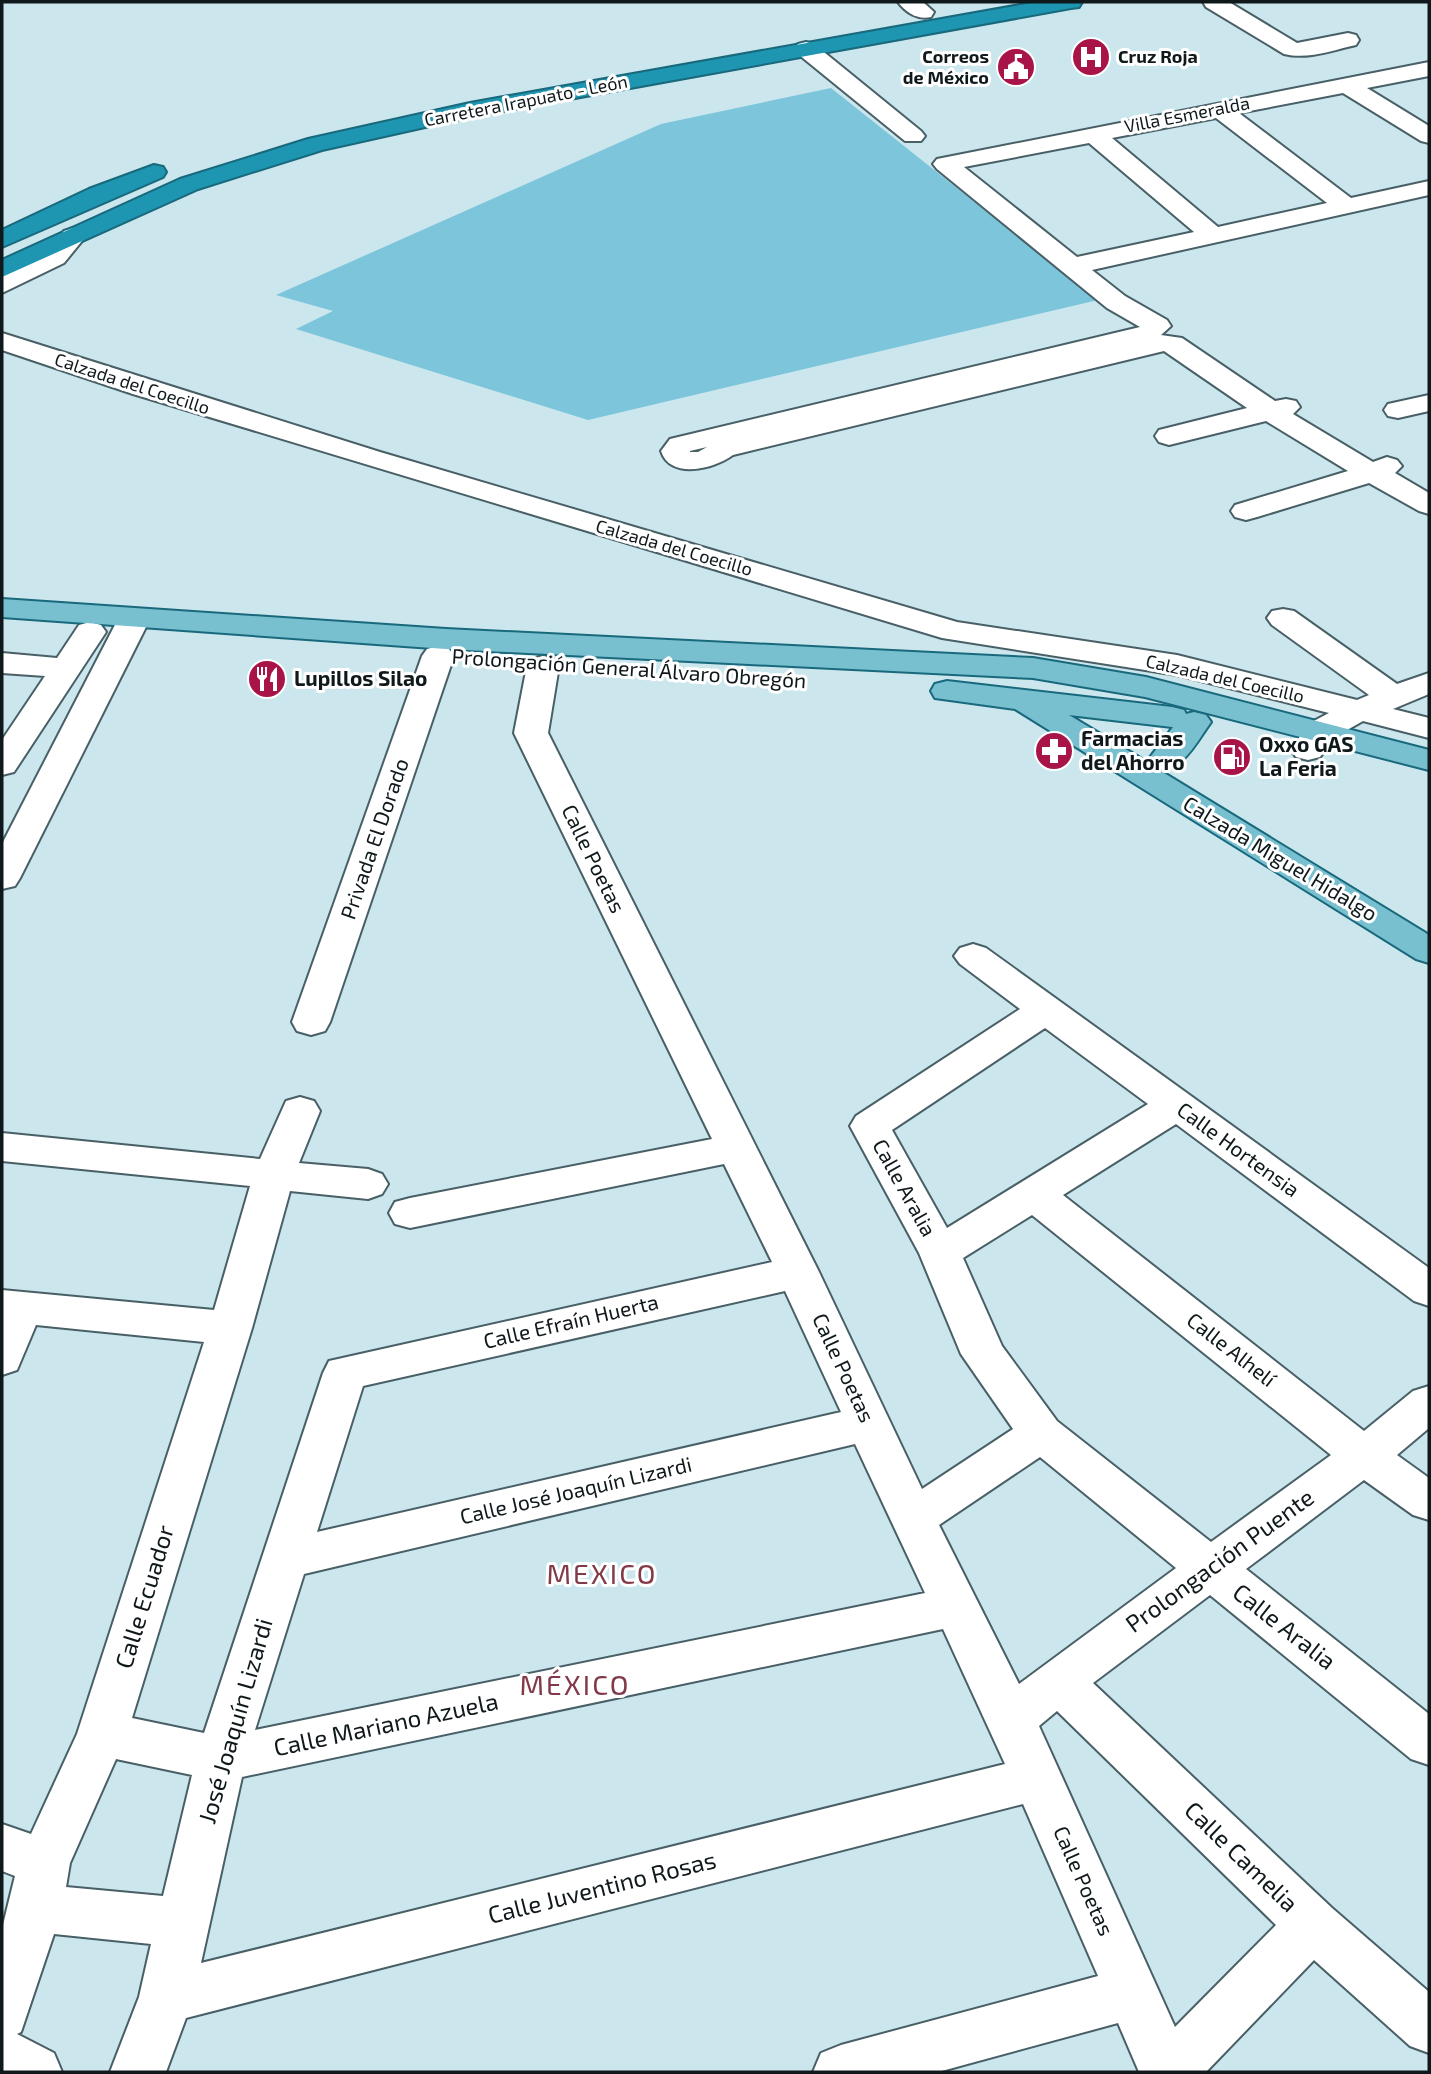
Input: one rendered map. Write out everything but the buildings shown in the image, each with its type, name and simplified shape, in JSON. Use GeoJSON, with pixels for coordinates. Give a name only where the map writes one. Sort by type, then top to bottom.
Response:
{"type":"FeatureCollection","features":[{"type":"Feature","properties":{"kind":"highway","name":"Carretera Irapuato - León"},"geometry":{"type":"LineString","coordinates":[[260,138],[442,98],[916,7],[981,2]]}},
{"type":"Feature","properties":{"kind":"highway","name":"Carretera Irapuato - León"},"geometry":{"type":"LineString","coordinates":[[2,269],[189,184],[316,144],[470,110],[1071,2]]}},
{"type":"Feature","properties":{"kind":"highway"},"geometry":{"type":"LineString","coordinates":[[2,239],[98,194],[175,164]]}},
{"type":"Feature","properties":{"kind":"main road","name":"Prolongación General Álvaro Obregón"},"geometry":{"type":"LineString","coordinates":[[2,608],[130,627],[543,666],[934,690],[1034,670],[1088,707],[1165,715],[1194,722],[1314,740]]}},
{"type":"Feature","properties":{"kind":"main road","name":"Prolongación General Álvaro Obregón"},"geometry":{"type":"LineString","coordinates":[[2,625],[90,632],[130,627],[998,669]]}},
{"type":"Feature","properties":{"kind":"main road","name":"Calzada Miguel Hidalgo"},"geometry":{"type":"LineString","coordinates":[[998,669],[1034,670],[1088,707],[1095,715],[1165,760],[1429,919]]}},
{"type":"Feature","properties":{"kind":"main road","name":"Calzada Miguel Hidalgo"},"geometry":{"type":"LineString","coordinates":[[1034,670],[1429,951]]}},
{"type":"Feature","properties":{"kind":"main road"},"geometry":{"type":"LineString","coordinates":[[1034,670],[1146,687],[1314,740],[1429,782]]}},
{"type":"Feature","properties":{"kind":"main road"},"geometry":{"type":"LineString","coordinates":[[1165,760],[1194,722]]}},
{"type":"Feature","properties":{"kind":"main road"},"geometry":{"type":"LineString","coordinates":[[1314,740],[1429,760]]}},
{"type":"Feature","properties":{"kind":"street"},"geometry":{"type":"LineString","coordinates":[[1214,2],[1287,48],[1300,50],[1348,40]]}},
{"type":"Feature","properties":{"kind":"street"},"geometry":{"type":"LineString","coordinates":[[1270,37],[1325,26]]}},
{"type":"Feature","properties":{"kind":"street"},"geometry":{"type":"LineString","coordinates":[[806,49],[913,136]]}},
{"type":"Feature","properties":{"kind":"street","name":"Villa Esmeralda"},"geometry":{"type":"LineString","coordinates":[[1073,266],[945,164],[1429,69]]}},
{"type":"Feature","properties":{"kind":"street"},"geometry":{"type":"LineString","coordinates":[[1347,85],[1429,136]]}},
{"type":"Feature","properties":{"kind":"street"},"geometry":{"type":"LineString","coordinates":[[1219,109],[1347,206]]}},
{"type":"Feature","properties":{"kind":"street"},"geometry":{"type":"LineString","coordinates":[[1093,134],[1213,235]]}},
{"type":"Feature","properties":{"kind":"street"},"geometry":{"type":"LineString","coordinates":[[1073,266],[1429,188]]}},
{"type":"Feature","properties":{"kind":"street"},"geometry":{"type":"LineString","coordinates":[[2,285],[55,258],[73,236]]}},
{"type":"Feature","properties":{"kind":"street"},"geometry":{"type":"LineString","coordinates":[[1073,266],[1116,302],[1282,409],[1307,436],[1429,488]]}},
{"type":"Feature","properties":{"kind":"street"},"geometry":{"type":"LineString","coordinates":[[952,386],[723,449],[704,461],[688,461],[677,457],[675,451],[680,445],[1166,336]]}},
{"type":"Feature","properties":{"kind":"street","name":"Calzada del Coecillo"},"geometry":{"type":"LineString","coordinates":[[2,341],[356,454],[940,627],[1034,670],[1177,665],[1429,728]]}},
{"type":"Feature","properties":{"kind":"street"},"geometry":{"type":"LineString","coordinates":[[1398,410],[1429,403]]}},
{"type":"Feature","properties":{"kind":"street"},"geometry":{"type":"LineString","coordinates":[[1169,436],[1282,409]]}},
{"type":"Feature","properties":{"kind":"street"},"geometry":{"type":"LineString","coordinates":[[1381,469],[1429,505]]}},
{"type":"Feature","properties":{"kind":"street"},"geometry":{"type":"LineString","coordinates":[[1246,511],[1381,469]]}},
{"type":"Feature","properties":{"kind":"street"},"geometry":{"type":"LineString","coordinates":[[1283,618],[1393,698]]}},
{"type":"Feature","properties":{"kind":"street"},"geometry":{"type":"LineString","coordinates":[[2,878],[130,627]]}},
{"type":"Feature","properties":{"kind":"street"},"geometry":{"type":"LineString","coordinates":[[2,765],[90,632]]}},
{"type":"Feature","properties":{"kind":"street","name":"Privada El Dorado"},"geometry":{"type":"LineString","coordinates":[[312,1022],[438,656]]}},
{"type":"Feature","properties":{"kind":"street"},"geometry":{"type":"LineString","coordinates":[[2,663],[66,668]]}},
{"type":"Feature","properties":{"kind":"street","name":"Calle Poetas"},"geometry":{"type":"LineString","coordinates":[[543,666],[531,733],[798,1272],[913,1520],[1011,1719],[1168,2072]]}},
{"type":"Feature","properties":{"kind":"street"},"geometry":{"type":"LineString","coordinates":[[1314,740],[1357,711],[1429,683]]}},
{"type":"Feature","properties":{"kind":"street","name":"Calle Hortensia"},"geometry":{"type":"LineString","coordinates":[[973,956],[1429,1290]]}},
{"type":"Feature","properties":{"kind":"street","name":"Calle Aralia"},"geometry":{"type":"LineString","coordinates":[[1047,1009],[870,1126],[940,1254],[983,1354],[1041,1433],[1429,1743]]}},
{"type":"Feature","properties":{"kind":"street"},"geometry":{"type":"LineString","coordinates":[[940,1254],[1177,1105]]}},
{"type":"Feature","properties":{"kind":"street","name":"Calle Ecuador"},"geometry":{"type":"LineString","coordinates":[[2,2014],[27,1873],[102,1734],[230,1328],[274,1174],[300,1111]]}},
{"type":"Feature","properties":{"kind":"street"},"geometry":{"type":"LineString","coordinates":[[2,1147],[368,1184]]}},
{"type":"Feature","properties":{"kind":"street"},"geometry":{"type":"LineString","coordinates":[[410,1213],[736,1148]]}},
{"type":"Feature","properties":{"kind":"street","name":"Calle Alhelí"},"geometry":{"type":"LineString","coordinates":[[1035,1195],[1364,1455],[1429,1502]]}},
{"type":"Feature","properties":{"kind":"street","name":"Calle Efraín Huerta"},"geometry":{"type":"LineString","coordinates":[[345,1373],[798,1272]]}},
{"type":"Feature","properties":{"kind":"street"},"geometry":{"type":"LineString","coordinates":[[2,1358],[11,1307],[230,1328]]}},
{"type":"Feature","properties":{"kind":"street","name":"José Joaquín Lizardi"},"geometry":{"type":"LineString","coordinates":[[138,2072],[166,1997],[221,1759],[345,1373]]}},
{"type":"Feature","properties":{"kind":"street","name":"Prolongación Puente"},"geometry":{"type":"LineString","coordinates":[[1011,1719],[1058,1681],[1364,1455],[1429,1403]]}},
{"type":"Feature","properties":{"kind":"street","name":"Calle José Joaquín Lizardi"},"geometry":{"type":"LineString","coordinates":[[284,1559],[868,1423]]}},
{"type":"Feature","properties":{"kind":"street"},"geometry":{"type":"LineString","coordinates":[[913,1520],[1041,1433]]}},
{"type":"Feature","properties":{"kind":"street","name":"Calle Mariano Azuela"},"geometry":{"type":"LineString","coordinates":[[102,1734],[221,1759],[957,1606]]}},
{"type":"Feature","properties":{"kind":"street","name":"Calle Camelia"},"geometry":{"type":"LineString","coordinates":[[1058,1681],[1313,1925],[1429,2027]]}},
{"type":"Feature","properties":{"kind":"street","name":"Calle Juventino Rosas"},"geometry":{"type":"LineString","coordinates":[[166,1997],[1038,1778]]}},
{"type":"Feature","properties":{"kind":"street"},"geometry":{"type":"LineString","coordinates":[[27,1873],[182,1923]]}},
{"type":"Feature","properties":{"kind":"street"},"geometry":{"type":"LineString","coordinates":[[1168,2072],[1313,1925]]}},
{"type":"Feature","properties":{"kind":"street"},"geometry":{"type":"LineString","coordinates":[[841,2072],[1132,1993]]}},
{"type":"Feature","properties":{"kind":"street"},"geometry":{"type":"LineString","coordinates":[[2,2055],[33,2072]]}},
{"type":"Feature","properties":{"kind":"shaded area"},"geometry":{"type":"Polygon","coordinates":[[[831,88],[1098,300],[588,420],[296,329],[333,311],[276,295],[661,124],[831,88]]]}},
{"type":"Feature","properties":{"kind":"place","name":"Cruz Roja"},"geometry":{"type":"Point","coordinates":[1091,57]}},
{"type":"Feature","properties":{"kind":"place","name":"Correos de México"},"geometry":{"type":"Point","coordinates":[1016,67]}},
{"type":"Feature","properties":{"kind":"place","name":"Lupillos Silao"},"geometry":{"type":"Point","coordinates":[267,679]}},
{"type":"Feature","properties":{"kind":"place","name":"Farmacias del Ahorro"},"geometry":{"type":"Point","coordinates":[1054,751]}},
{"type":"Feature","properties":{"kind":"place","name":"Oxxo GAS La Feria"},"geometry":{"type":"Point","coordinates":[1232,757]}},
{"type":"Feature","properties":{"kind":"district","name":"MEXICO"},"geometry":{"type":"Point","coordinates":[602,1574]}},
{"type":"Feature","properties":{"kind":"district","name":"MÉXICO"},"geometry":{"type":"Point","coordinates":[575,1685]}}]}
